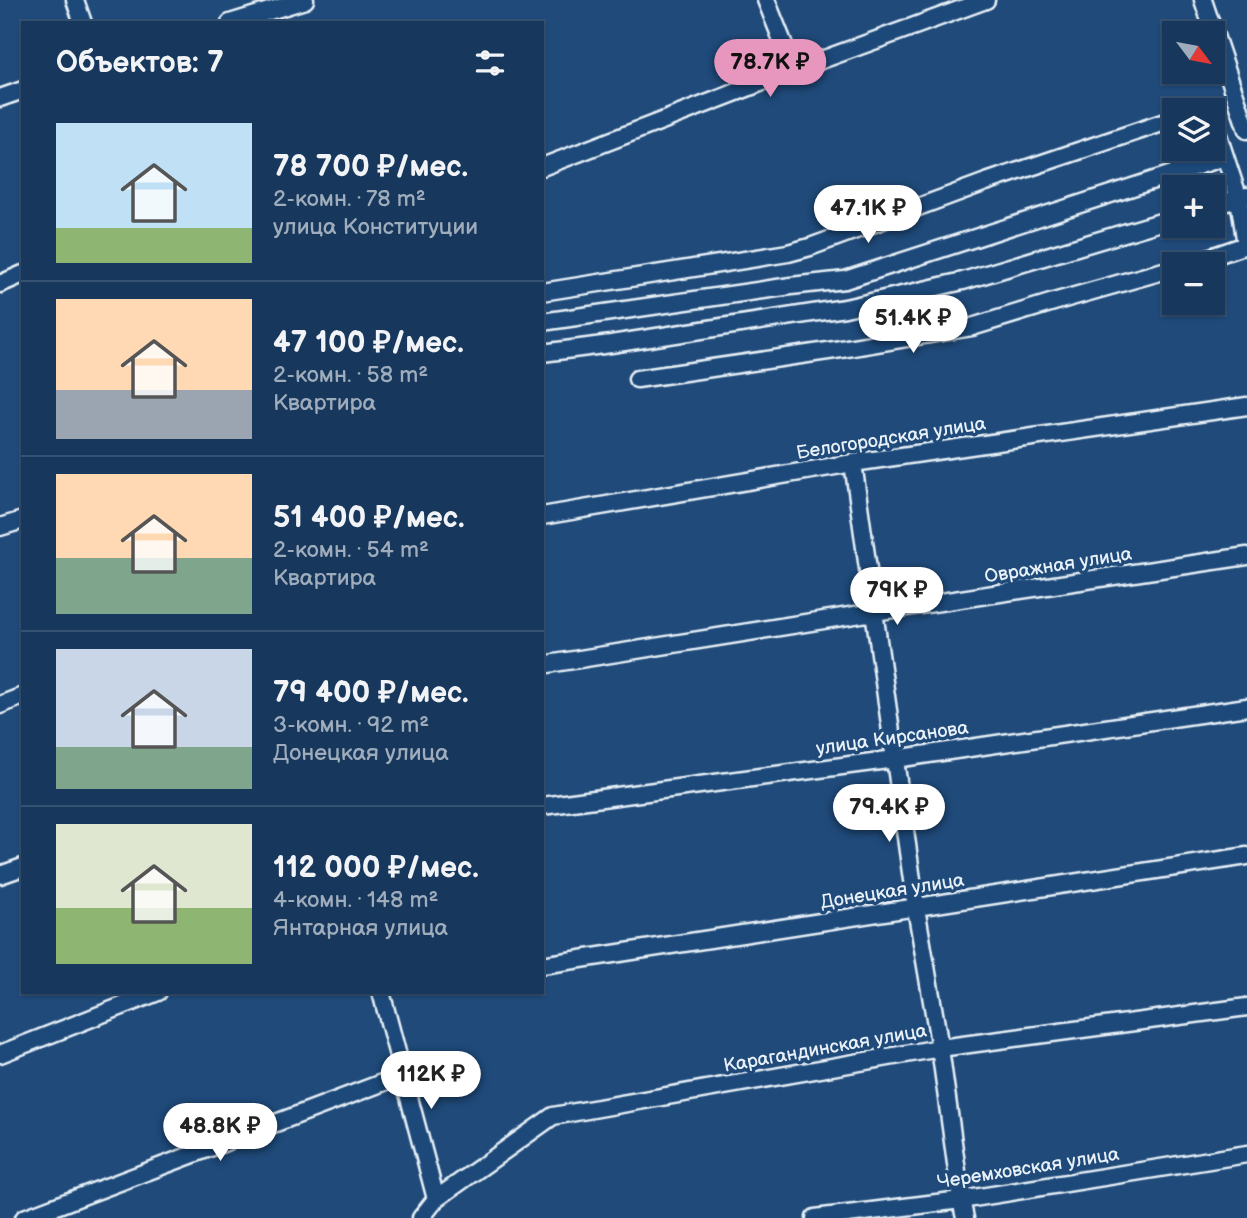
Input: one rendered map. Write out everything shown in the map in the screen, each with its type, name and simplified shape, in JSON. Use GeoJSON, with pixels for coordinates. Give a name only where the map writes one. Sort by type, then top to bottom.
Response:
{"type":"FeatureCollection","features":[{"type":"Feature","properties":{"kind":"street"},"geometry":{"type":"LineString","coordinates":[[75,0],[82,21]]}},
{"type":"Feature","properties":{"kind":"street"},"geometry":{"type":"LineString","coordinates":[[237,21],[305,0]]}},
{"type":"Feature","properties":{"kind":"street"},"geometry":{"type":"LineString","coordinates":[[766,0],[794,70]]}},
{"type":"Feature","properties":{"kind":"street"},"geometry":{"type":"LineString","coordinates":[[544,166],[986,0]]}},
{"type":"Feature","properties":{"kind":"street"},"geometry":{"type":"LineString","coordinates":[[1203,0],[1247,129]]}},
{"type":"Feature","properties":{"kind":"street"},"geometry":{"type":"LineString","coordinates":[[0,98],[21,91]]}},
{"type":"Feature","properties":{"kind":"street"},"geometry":{"type":"LineString","coordinates":[[544,292],[788,253],[810,247],[986,182],[1162,123]]}},
{"type":"Feature","properties":{"kind":"street"},"geometry":{"type":"LineString","coordinates":[[1225,158],[1243,197],[1246,246],[1225,253]]}},
{"type":"Feature","properties":{"kind":"street"},"geometry":{"type":"LineString","coordinates":[[544,322],[845,280],[1216,161]]}},
{"type":"Feature","properties":{"kind":"street"},"geometry":{"type":"LineString","coordinates":[[1225,202],[1243,197]]}},
{"type":"Feature","properties":{"kind":"street"},"geometry":{"type":"LineString","coordinates":[[544,352],[845,308],[963,281],[1162,222]]}},
{"type":"Feature","properties":{"kind":"street"},"geometry":{"type":"LineString","coordinates":[[637,379],[972,327],[1162,271]]}},
{"type":"Feature","properties":{"kind":"street"},"geometry":{"type":"LineString","coordinates":[[0,284],[21,275]]}},
{"type":"Feature","properties":{"kind":"street","name":"Белогородская улица"},"geometry":{"type":"LineString","coordinates":[[544,516],[853,463],[1247,405]]}},
{"type":"Feature","properties":{"kind":"street"},"geometry":{"type":"LineString","coordinates":[[853,463],[916,908],[965,1218]]}},
{"type":"Feature","properties":{"kind":"street"},"geometry":{"type":"LineString","coordinates":[[0,527],[21,521]]}},
{"type":"Feature","properties":{"kind":"street","name":"Овражная улица"},"geometry":{"type":"LineString","coordinates":[[544,665],[1247,556]]}},
{"type":"Feature","properties":{"kind":"street"},"geometry":{"type":"LineString","coordinates":[[0,705],[21,697]]}},
{"type":"Feature","properties":{"kind":"street","name":"улица Кирсанова"},"geometry":{"type":"LineString","coordinates":[[544,806],[895,759],[1247,707]]}},
{"type":"Feature","properties":{"kind":"street","name":"Донецкая улица"},"geometry":{"type":"LineString","coordinates":[[544,965],[1247,856]]}},
{"type":"Feature","properties":{"kind":"street"},"geometry":{"type":"LineString","coordinates":[[0,876],[21,868]]}},
{"type":"Feature","properties":{"kind":"street"},"geometry":{"type":"LineString","coordinates":[[0,1054],[154,994]]}},
{"type":"Feature","properties":{"kind":"street"},"geometry":{"type":"LineString","coordinates":[[382,994],[436,1199]]}},
{"type":"Feature","properties":{"kind":"street","name":"Карагандинская улица"},"geometry":{"type":"LineString","coordinates":[[421,1218],[436,1199],[553,1116],[940,1048],[1247,1007]]}},
{"type":"Feature","properties":{"kind":"street"},"geometry":{"type":"LineString","coordinates":[[24,1218],[403,1075]]}},
{"type":"Feature","properties":{"kind":"street","name":"Черемховская улица"},"geometry":{"type":"LineString","coordinates":[[815,1218],[961,1200],[1247,1154]]}}]}
